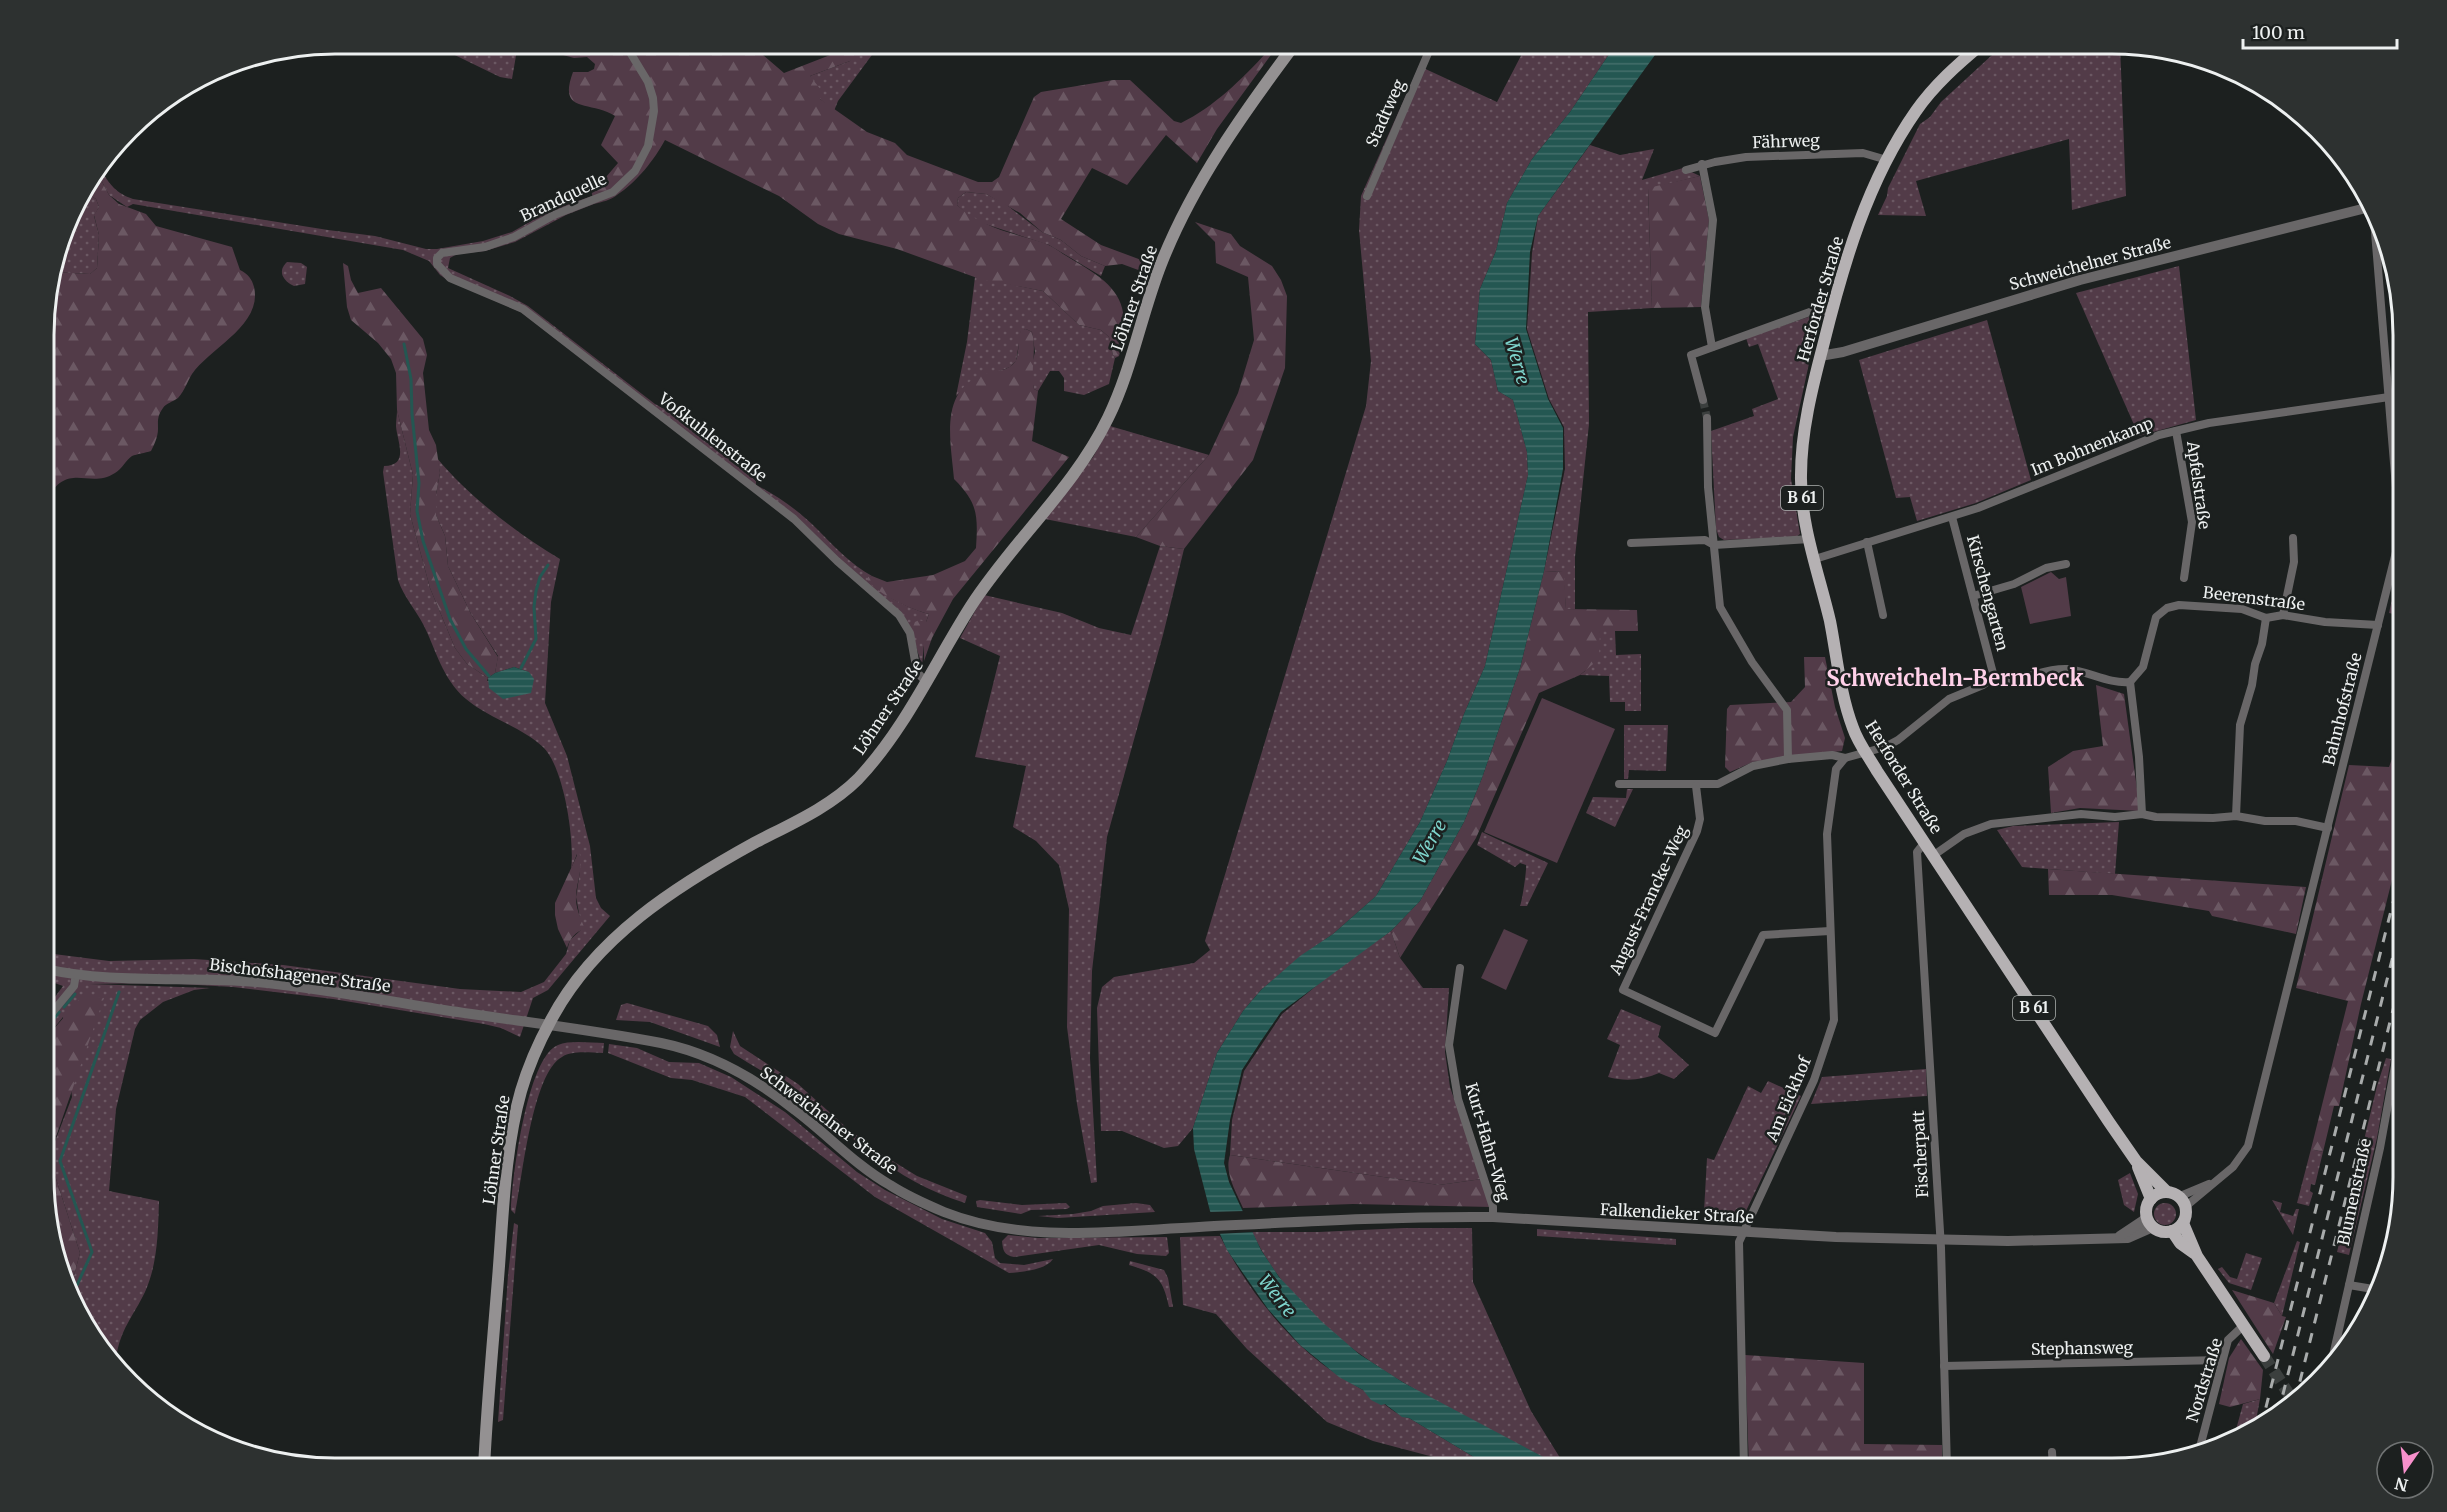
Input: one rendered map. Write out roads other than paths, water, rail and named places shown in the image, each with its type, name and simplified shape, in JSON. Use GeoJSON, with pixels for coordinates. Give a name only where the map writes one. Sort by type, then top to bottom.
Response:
{"type":"FeatureCollection","features":[{"type":"Feature","properties":{"kind":"main road","name":"Löhner Straße"},"geometry":{"type":"LineString","coordinates":[[485,1458],[508,1163],[521,1092],[548,1025],[564,997],[613,937],[650,908],[722,861],[839,795],[856,781],[876,758],[927,683],[971,607],[1077,468],[1100,433],[1119,393],[1152,289],[1170,242],[1228,137],[1288,54]]}},
{"type":"Feature","properties":{"kind":"main road","name":"Herforder Straße"},"geometry":{"type":"LineString","coordinates":[[1970,54],[1953,69],[1915,111],[1887,160],[1851,243],[1831,312],[1807,417],[1801,467],[1803,502],[1845,706],[1853,730],[1865,752],[2136,1161],[2151,1199]]}},
{"type":"Feature","properties":{"kind":"main road","name":"Herforder Straße"},"geometry":{"type":"LineString","coordinates":[[2136,1161],[2177,1199]]}},
{"type":"Feature","properties":{"kind":"main road"},"geometry":{"type":"LineString","coordinates":[[2183,1223],[2172,1232],[2162,1232],[2150,1223],[2146,1208],[2151,1199],[2161,1193],[2177,1199],[2183,1223],[2197,1256],[2264,1356]]}},
{"type":"Feature","properties":{"kind":"main road"},"geometry":{"type":"LineString","coordinates":[[2172,1232],[2180,1243],[2197,1256]]}},
{"type":"Feature","properties":{"kind":"street","name":"Brandquelle"},"geometry":{"type":"LineString","coordinates":[[437,258],[442,253],[485,247],[514,237],[554,214],[614,192],[635,171],[648,146],[654,111],[648,82],[631,54]]}},
{"type":"Feature","properties":{"kind":"street","name":"Stadtweg"},"geometry":{"type":"LineString","coordinates":[[1367,196],[1428,54]]}},
{"type":"Feature","properties":{"kind":"street","name":"Fährweg"},"geometry":{"type":"LineString","coordinates":[[1686,170],[1702,164],[1746,157],[1863,153],[1887,160]]}},
{"type":"Feature","properties":{"kind":"street"},"geometry":{"type":"LineString","coordinates":[[1702,164],[1713,220],[1705,307],[1712,347]]}},
{"type":"Feature","properties":{"kind":"street","name":"Schweichelner Straße"},"geometry":{"type":"LineString","coordinates":[[1820,356],[1843,352],[2080,280],[2363,209]]}},
{"type":"Feature","properties":{"kind":"street","name":"Bahnhofstraße"},"geometry":{"type":"LineString","coordinates":[[2375,237],[2393,448]]}},
{"type":"Feature","properties":{"kind":"street","name":"Voßkuhlenstraße"},"geometry":{"type":"LineString","coordinates":[[437,258],[437,264],[450,278],[523,309],[794,519],[837,561],[899,615],[909,633],[917,672],[927,683]]}},
{"type":"Feature","properties":{"kind":"street"},"geometry":{"type":"LineString","coordinates":[[1703,400],[1691,355],[1818,309],[1831,312]]}},
{"type":"Feature","properties":{"kind":"street","name":"Im Bohnenkamp"},"geometry":{"type":"LineString","coordinates":[[1815,559],[1952,517],[2141,441],[2176,430],[2209,423],[2389,397]]}},
{"type":"Feature","properties":{"kind":"street"},"geometry":{"type":"LineString","coordinates":[[1707,418],[1708,487],[1720,607],[1752,662],[1787,710],[1788,759]]}},
{"type":"Feature","properties":{"kind":"street","name":"Apfelstraße"},"geometry":{"type":"LineString","coordinates":[[2176,430],[2192,522],[2184,578]]}},
{"type":"Feature","properties":{"kind":"street","name":"Kirschengarten"},"geometry":{"type":"LineString","coordinates":[[1952,517],[1994,677]]}},
{"type":"Feature","properties":{"kind":"street"},"geometry":{"type":"LineString","coordinates":[[1630,543],[1705,540],[1714,545],[1810,538]]}},
{"type":"Feature","properties":{"kind":"street"},"geometry":{"type":"LineString","coordinates":[[2283,615],[2294,562],[2293,538]]}},
{"type":"Feature","properties":{"kind":"street"},"geometry":{"type":"LineString","coordinates":[[1867,542],[1883,615]]}},
{"type":"Feature","properties":{"kind":"street"},"geometry":{"type":"LineString","coordinates":[[1973,596],[2014,584],[2046,568],[2066,564]]}},
{"type":"Feature","properties":{"kind":"street","name":"Bahnhofstraße"},"geometry":{"type":"LineString","coordinates":[[2177,1199],[2212,1183],[2233,1167],[2248,1146],[2393,564]]}},
{"type":"Feature","properties":{"kind":"street","name":"Beerenstraße"},"geometry":{"type":"LineString","coordinates":[[2130,682],[2143,667],[2156,617],[2167,608],[2180,605],[2242,609],[2266,618],[2283,615],[2325,622],[2378,625]]}},
{"type":"Feature","properties":{"kind":"street"},"geometry":{"type":"LineString","coordinates":[[2236,816],[2240,725],[2262,644],[2266,618]]}},
{"type":"Feature","properties":{"kind":"street"},"geometry":{"type":"LineString","coordinates":[[1619,784],[1696,786],[1718,784],[1753,766],[1788,759],[1832,755],[1845,758],[1885,747],[1898,740],[1949,699],[1983,686],[1994,677],[2010,681],[2048,671],[2066,669],[2109,681],[2130,682],[2139,757],[2142,814]]}},
{"type":"Feature","properties":{"kind":"street","name":"Am Eickhof"},"geometry":{"type":"LineString","coordinates":[[1744,1458],[1739,1242],[1814,1080],[1833,1020],[1827,846],[1829,807],[1836,769],[1845,758]]}},
{"type":"Feature","properties":{"kind":"street","name":"August-Francke-Weg"},"geometry":{"type":"LineString","coordinates":[[1696,786],[1700,819],[1697,831],[1623,990],[1715,1033],[1763,935],[1830,931]]}},
{"type":"Feature","properties":{"kind":"street"},"geometry":{"type":"LineString","coordinates":[[1934,855],[1964,834],[1991,824],[2081,814],[2115,817],[2142,814],[2163,817],[2236,816],[2265,821],[2296,821],[2328,828]]}},
{"type":"Feature","properties":{"kind":"street","name":"Fischerpatt"},"geometry":{"type":"LineString","coordinates":[[1925,842],[1917,852],[1940,1240],[1947,1458]]}},
{"type":"Feature","properties":{"kind":"street","name":"Kurt-Hahn-Weg"},"geometry":{"type":"LineString","coordinates":[[1460,968],[1449,1045],[1458,1099],[1493,1207],[1493,1217]]}},
{"type":"Feature","properties":{"kind":"street","name":"Bischofshagener Straße"},"geometry":{"type":"LineString","coordinates":[[54,970],[76,974],[203,978],[270,984],[548,1025]]}},
{"type":"Feature","properties":{"kind":"street"},"geometry":{"type":"LineString","coordinates":[[54,1010],[74,986],[76,974]]}},
{"type":"Feature","properties":{"kind":"street","name":"Schweichelner Straße"},"geometry":{"type":"LineString","coordinates":[[548,1025],[662,1043],[720,1062],[749,1078],[794,1109],[887,1184],[913,1199],[965,1219],[1026,1231],[1236,1225]]}},
{"type":"Feature","properties":{"kind":"street","name":"Blumenstraße"},"geometry":{"type":"LineString","coordinates":[[2335,1348],[2380,1148],[2393,1077]]}},
{"type":"Feature","properties":{"kind":"street","name":"Falkendieker Straße"},"geometry":{"type":"LineString","coordinates":[[1236,1225],[1493,1217],[1743,1232],[2008,1241],[2116,1238],[2150,1223]]}},
{"type":"Feature","properties":{"kind":"street"},"geometry":{"type":"LineString","coordinates":[[2349,1285],[2370,1289]]}},
{"type":"Feature","properties":{"kind":"street","name":"Nordstraße"},"geometry":{"type":"LineString","coordinates":[[2201,1443],[2229,1340],[2244,1325]]}},
{"type":"Feature","properties":{"kind":"street","name":"Stephansweg"},"geometry":{"type":"LineString","coordinates":[[1944,1366],[2222,1360]]}},
{"type":"Feature","properties":{"kind":"street"},"geometry":{"type":"LineString","coordinates":[[2052,1452],[2052,1458]]}},
{"type":"Feature","properties":{"kind":"water","name":"Werre"},"geometry":{"type":"Polygon","coordinates":[[[1609,54],[1656,54],[1538,216],[1530,252],[1526,329],[1548,399],[1563,428],[1563,469],[1544,571],[1520,668],[1482,778],[1464,822],[1420,901],[1391,931],[1281,1012],[1242,1070],[1230,1120],[1224,1163],[1229,1182],[1261,1250],[1279,1277],[1321,1321],[1359,1354],[1404,1383],[1545,1458],[1475,1458],[1409,1418],[1402,1417],[1385,1404],[1381,1405],[1371,1400],[1363,1390],[1339,1377],[1300,1345],[1268,1309],[1227,1250],[1210,1211],[1194,1149],[1193,1128],[1217,1053],[1243,1011],[1261,990],[1300,956],[1333,934],[1376,896],[1420,822],[1485,666],[1528,475],[1527,452],[1513,400],[1498,391],[1491,360],[1475,344],[1480,289],[1496,251],[1507,203],[1532,159],[1570,112],[1609,54]]]}},
{"type":"Feature","properties":{"kind":"water"},"geometry":{"type":"Polygon","coordinates":[[[514,667],[529,672],[534,679],[531,693],[503,699],[489,688],[488,678],[495,673],[514,667]]]}},
{"type":"Feature","properties":{"kind":"waterway"},"geometry":{"type":"LineString","coordinates":[[404,344],[411,379],[419,483],[417,511],[423,541],[450,619],[466,649],[489,676]]}},
{"type":"Feature","properties":{"kind":"waterway"},"geometry":{"type":"LineString","coordinates":[[521,668],[536,639],[534,607],[536,591],[540,577],[548,565]]}},
{"type":"Feature","properties":{"kind":"waterway"},"geometry":{"type":"LineString","coordinates":[[76,1287],[92,1252],[60,1161],[119,992]]}},
{"type":"Feature","properties":{"kind":"waterway"},"geometry":{"type":"LineString","coordinates":[[64,1007],[75,994]]}},
{"type":"Feature","properties":{"kind":"waterway"},"geometry":{"type":"LineString","coordinates":[[54,1019],[59,1012]]}},
{"type":"Feature","properties":{"kind":"tunnel"},"geometry":{"type":"LineString","coordinates":[[1703,400],[1707,418]]}},
{"type":"Feature","properties":{"kind":"tunnel"},"geometry":{"type":"LineString","coordinates":[[2264,1356],[2289,1395]]}},
{"type":"Feature","properties":{"kind":"railway"},"geometry":{"type":"LineString","coordinates":[[2264,1413],[2393,903]]}},
{"type":"Feature","properties":{"kind":"railway"},"geometry":{"type":"LineString","coordinates":[[2281,1401],[2393,956]]}},
{"type":"Feature","properties":{"kind":"railway"},"geometry":{"type":"LineString","coordinates":[[2299,1387],[2393,1010]]}},
{"type":"Feature","properties":{"kind":"district","name":"Schweicheln-Bermbeck"},"geometry":{"type":"Point","coordinates":[1955,678]}}]}
